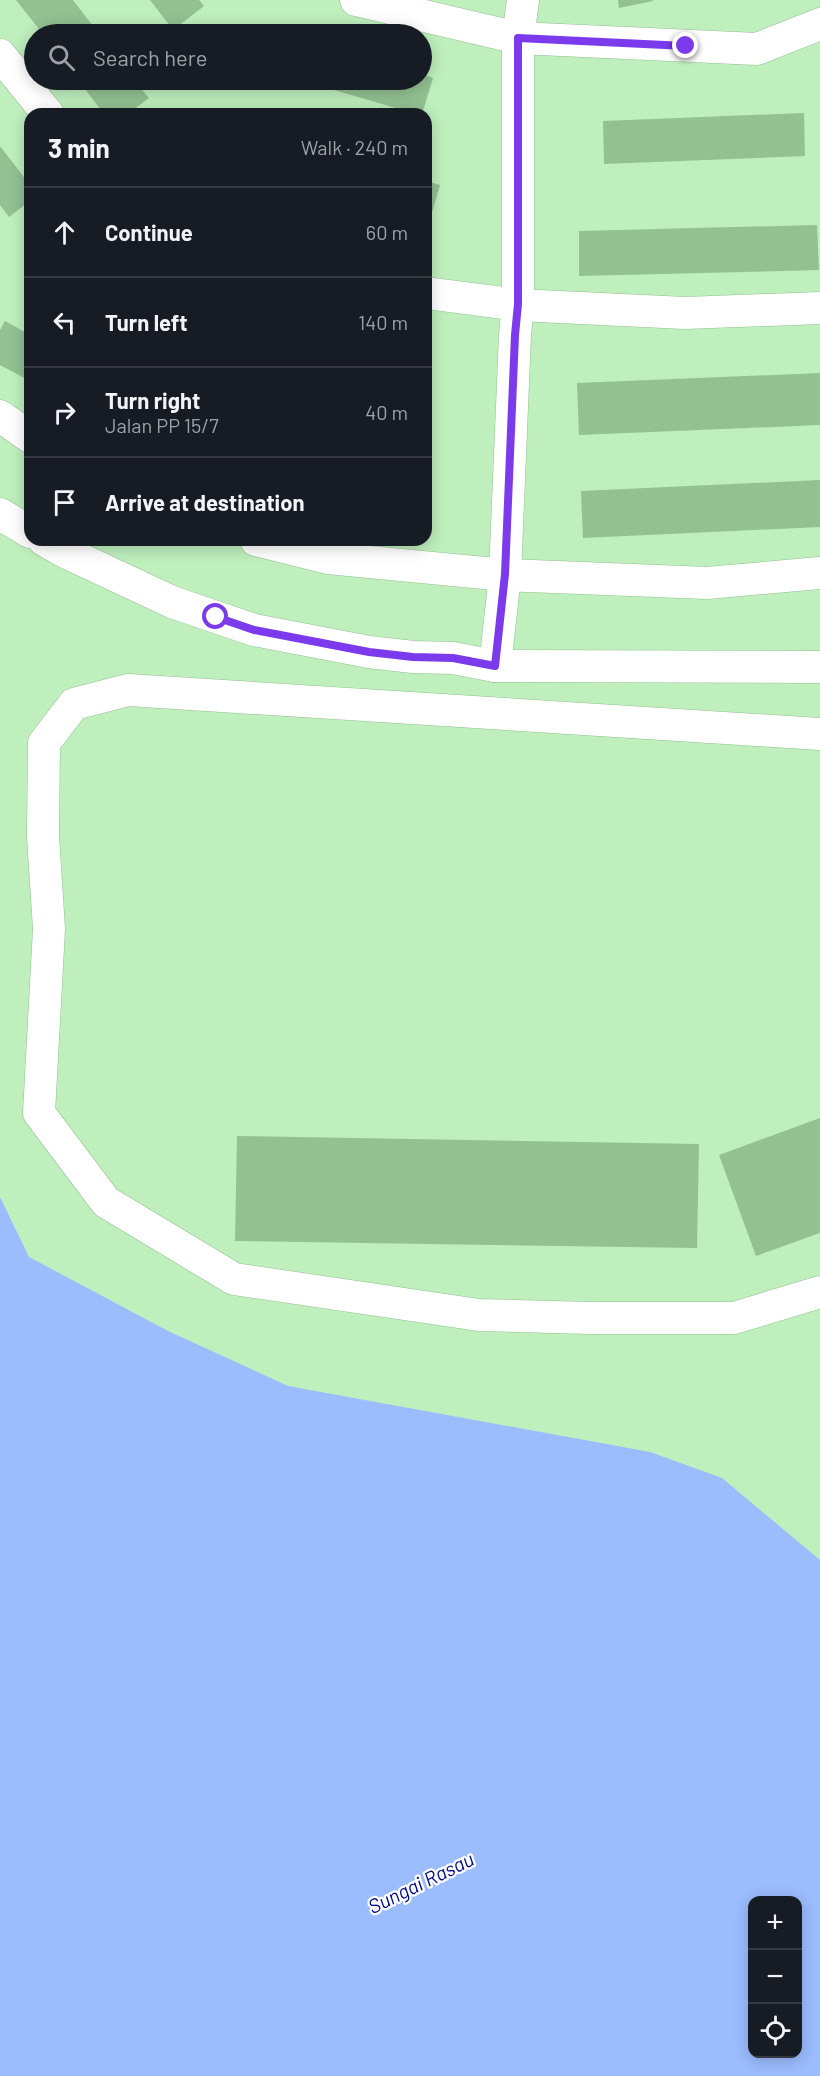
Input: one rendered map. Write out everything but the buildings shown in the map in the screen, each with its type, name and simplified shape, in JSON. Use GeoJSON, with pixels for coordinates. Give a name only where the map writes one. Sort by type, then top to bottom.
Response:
{"type":"FeatureCollection","features":[{"type":"Feature","properties":{"kind":"street"},"geometry":{"type":"LineString","coordinates":[[356,0],[518,38],[758,49],[820,24]]}},
{"type":"Feature","properties":{"kind":"street"},"geometry":{"type":"LineString","coordinates":[[495,666],[505,574],[514,347],[518,304],[518,38],[523,0]]}},
{"type":"Feature","properties":{"kind":"street"},"geometry":{"type":"LineString","coordinates":[[0,55],[24,84]]}},
{"type":"Feature","properties":{"kind":"street"},"geometry":{"type":"LineString","coordinates":[[28,90],[43,108]]}},
{"type":"Feature","properties":{"kind":"street"},"geometry":{"type":"LineString","coordinates":[[432,294],[518,304],[685,313],[820,308]]}},
{"type":"Feature","properties":{"kind":"street"},"geometry":{"type":"LineString","coordinates":[[0,416],[24,433]]}},
{"type":"Feature","properties":{"kind":"street"},"geometry":{"type":"LineString","coordinates":[[0,514],[24,528]]}},
{"type":"Feature","properties":{"kind":"street"},"geometry":{"type":"LineString","coordinates":[[54,546],[172,602],[254,630],[369,652],[413,657],[453,658],[495,666],[820,667]]}},
{"type":"Feature","properties":{"kind":"street"},"geometry":{"type":"LineString","coordinates":[[280,546],[328,558],[505,574],[706,583],[820,573]]}},
{"type":"Feature","properties":{"kind":"street"},"geometry":{"type":"LineString","coordinates":[[820,734],[128,690],[74,705],[44,743],[43,836],[49,929],[39,1113],[106,1202],[234,1280],[479,1315],[589,1318],[734,1318],[820,1292]]}},
{"type":"Feature","properties":{"kind":"water","name":"Sungai Rasau"},"geometry":{"type":"Polygon","coordinates":[[[0,1197],[29,1257],[168,1331],[288,1386],[650,1452],[722,1478],[820,1560],[820,2076],[0,2076],[0,1197]]]}},
{"type":"Feature","properties":{"kind":"route"},"geometry":{"type":"LineString","coordinates":[[216,617],[254,630],[369,652],[413,657],[453,658],[495,666],[505,574],[518,304],[518,38],[686,46]]}}]}
